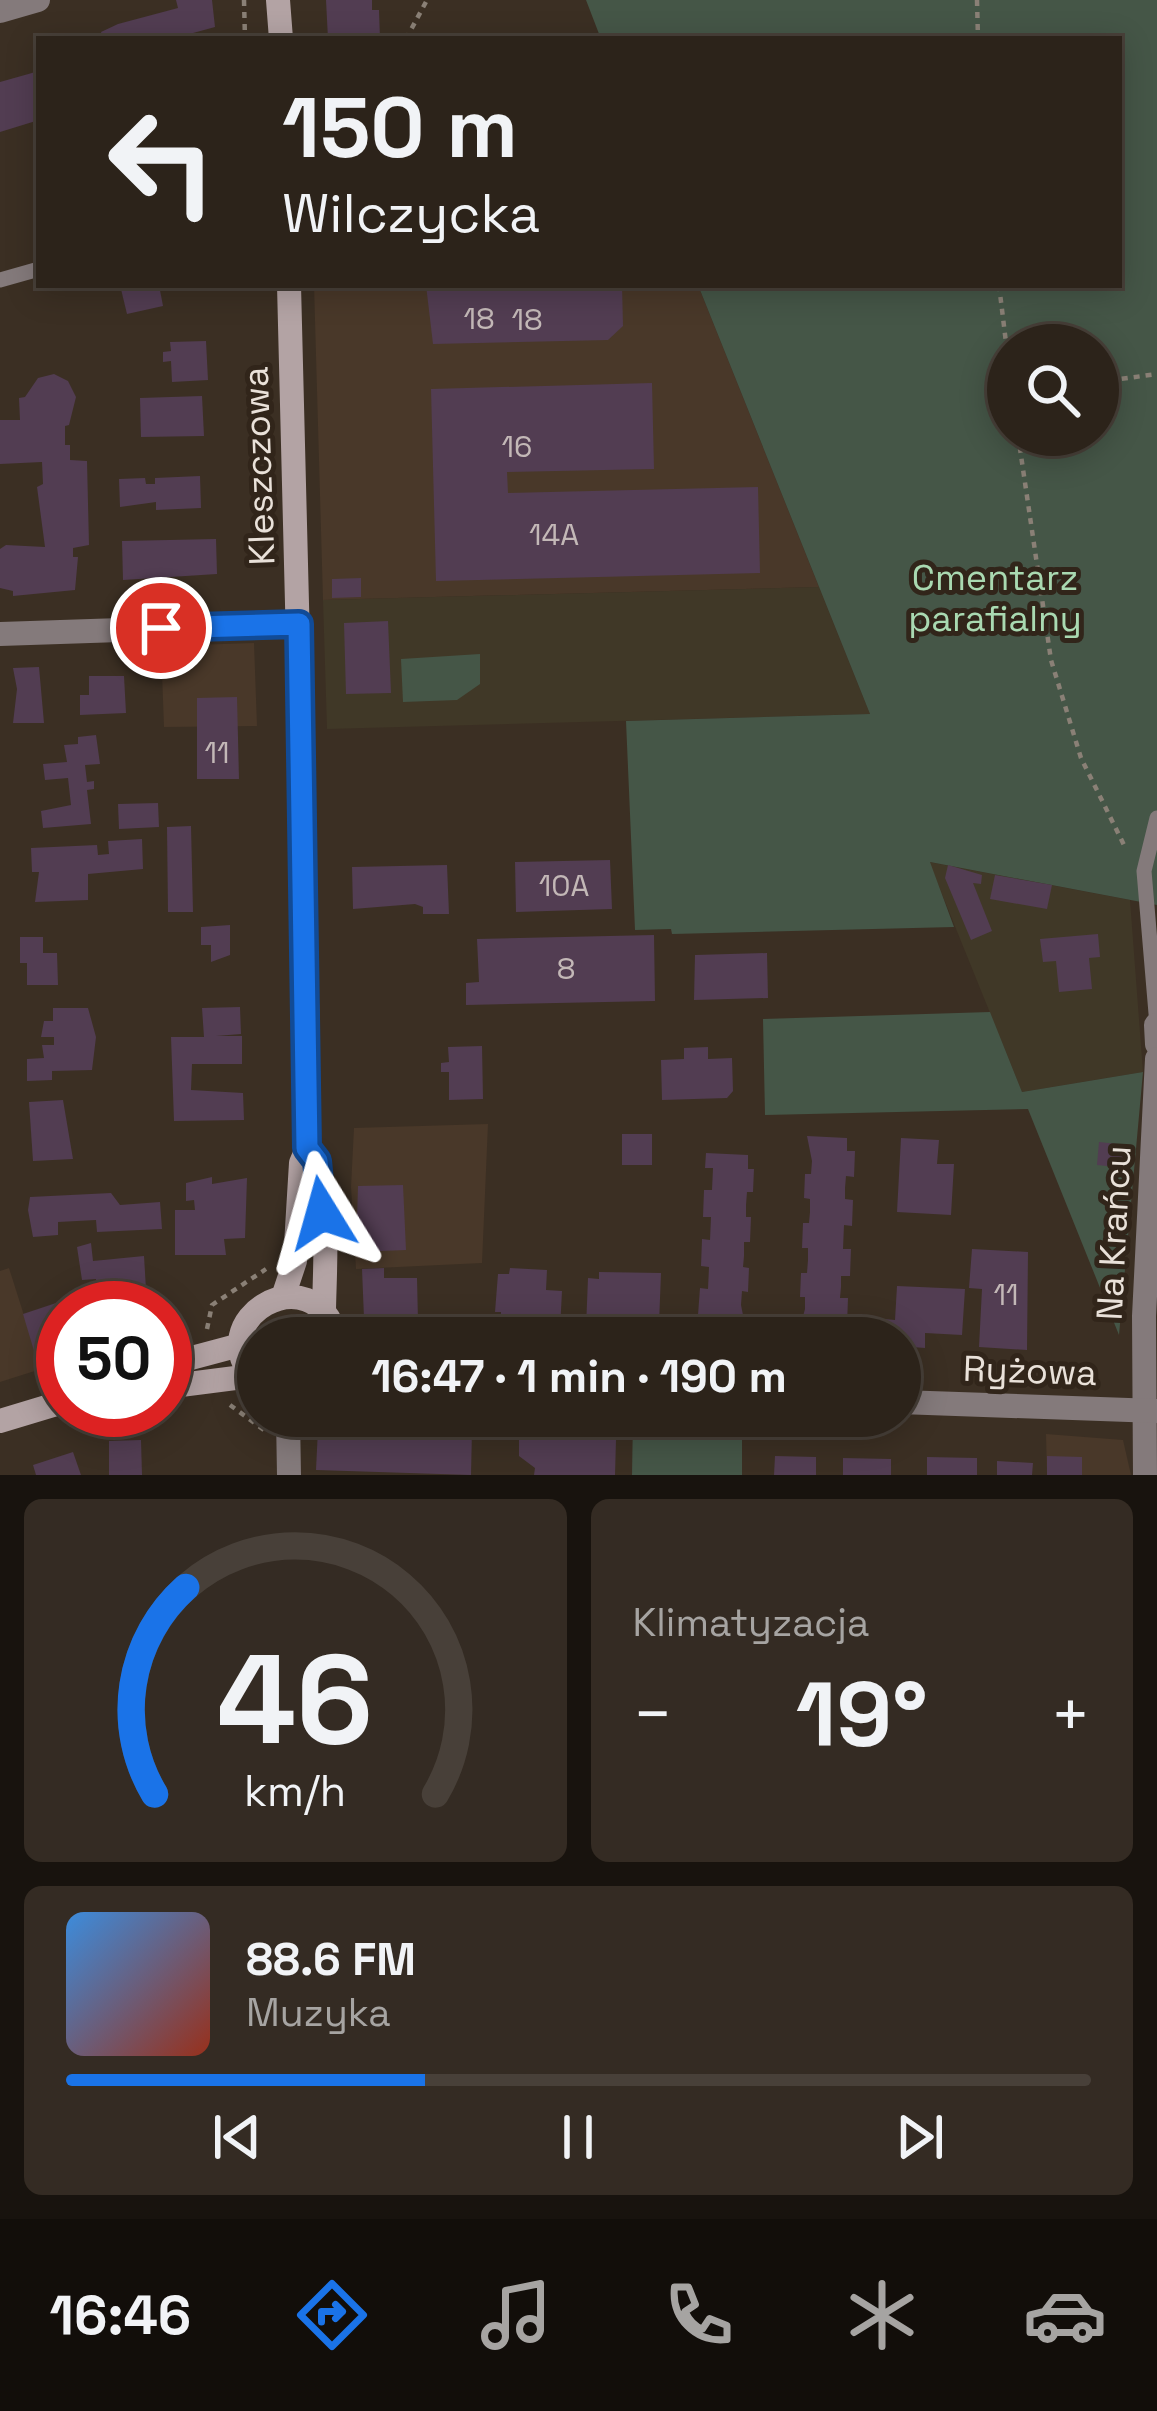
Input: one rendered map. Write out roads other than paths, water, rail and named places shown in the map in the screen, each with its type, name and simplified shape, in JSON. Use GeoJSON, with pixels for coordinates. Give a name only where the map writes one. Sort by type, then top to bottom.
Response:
{"type":"FeatureCollection","features":[{"type":"Feature","properties":{"kind":"main road"},"geometry":{"type":"LineString","coordinates":[[278,0],[280,36]]}},
{"type":"Feature","properties":{"kind":"main road","name":"Kleszczowa"},"geometry":{"type":"LineString","coordinates":[[283,1298],[292,1277],[301,1163],[307,1148],[289,288]]}},
{"type":"Feature","properties":{"kind":"main road","name":"Kleszczowa"},"geometry":{"type":"LineString","coordinates":[[307,1148],[317,1161],[322,1185],[324,1312]]}},
{"type":"Feature","properties":{"kind":"main road"},"geometry":{"type":"LineString","coordinates":[[252,1317],[283,1298],[304,1299],[326,1317]]}},
{"type":"Feature","properties":{"kind":"main road"},"geometry":{"type":"LineString","coordinates":[[192,1358],[237,1346]]}},
{"type":"Feature","properties":{"kind":"main road"},"geometry":{"type":"LineString","coordinates":[[192,1385],[237,1381]]}},
{"type":"Feature","properties":{"kind":"main road"},"geometry":{"type":"LineString","coordinates":[[0,1421],[36,1410]]}},
{"type":"Feature","properties":{"kind":"street"},"geometry":{"type":"LineString","coordinates":[[0,11],[38,0]]}},
{"type":"Feature","properties":{"kind":"street"},"geometry":{"type":"LineString","coordinates":[[0,634],[299,624]]}},
{"type":"Feature","properties":{"kind":"street"},"geometry":{"type":"LineString","coordinates":[[1157,1025],[1157,1044]]}},
{"type":"Feature","properties":{"kind":"street","name":"Na Krańcu"},"geometry":{"type":"LineString","coordinates":[[1145,1475],[1151,1410],[1144,1316],[1157,1059]]}},
{"type":"Feature","properties":{"kind":"street","name":"Ryżowa"},"geometry":{"type":"LineString","coordinates":[[921,1403],[1151,1410]]}},
{"type":"Feature","properties":{"kind":"street"},"geometry":{"type":"LineString","coordinates":[[284,1437],[289,1475]]}},
{"type":"Feature","properties":{"kind":"lane"},"geometry":{"type":"LineString","coordinates":[[0,280],[36,270]]}},
{"type":"Feature","properties":{"kind":"lane"},"geometry":{"type":"LineString","coordinates":[[1157,818],[1144,871],[1157,1025]]}},
{"type":"Feature","properties":{"kind":"park label","name":"Cmentarz parafialny"},"geometry":{"type":"Point","coordinates":[995,598]}}]}
